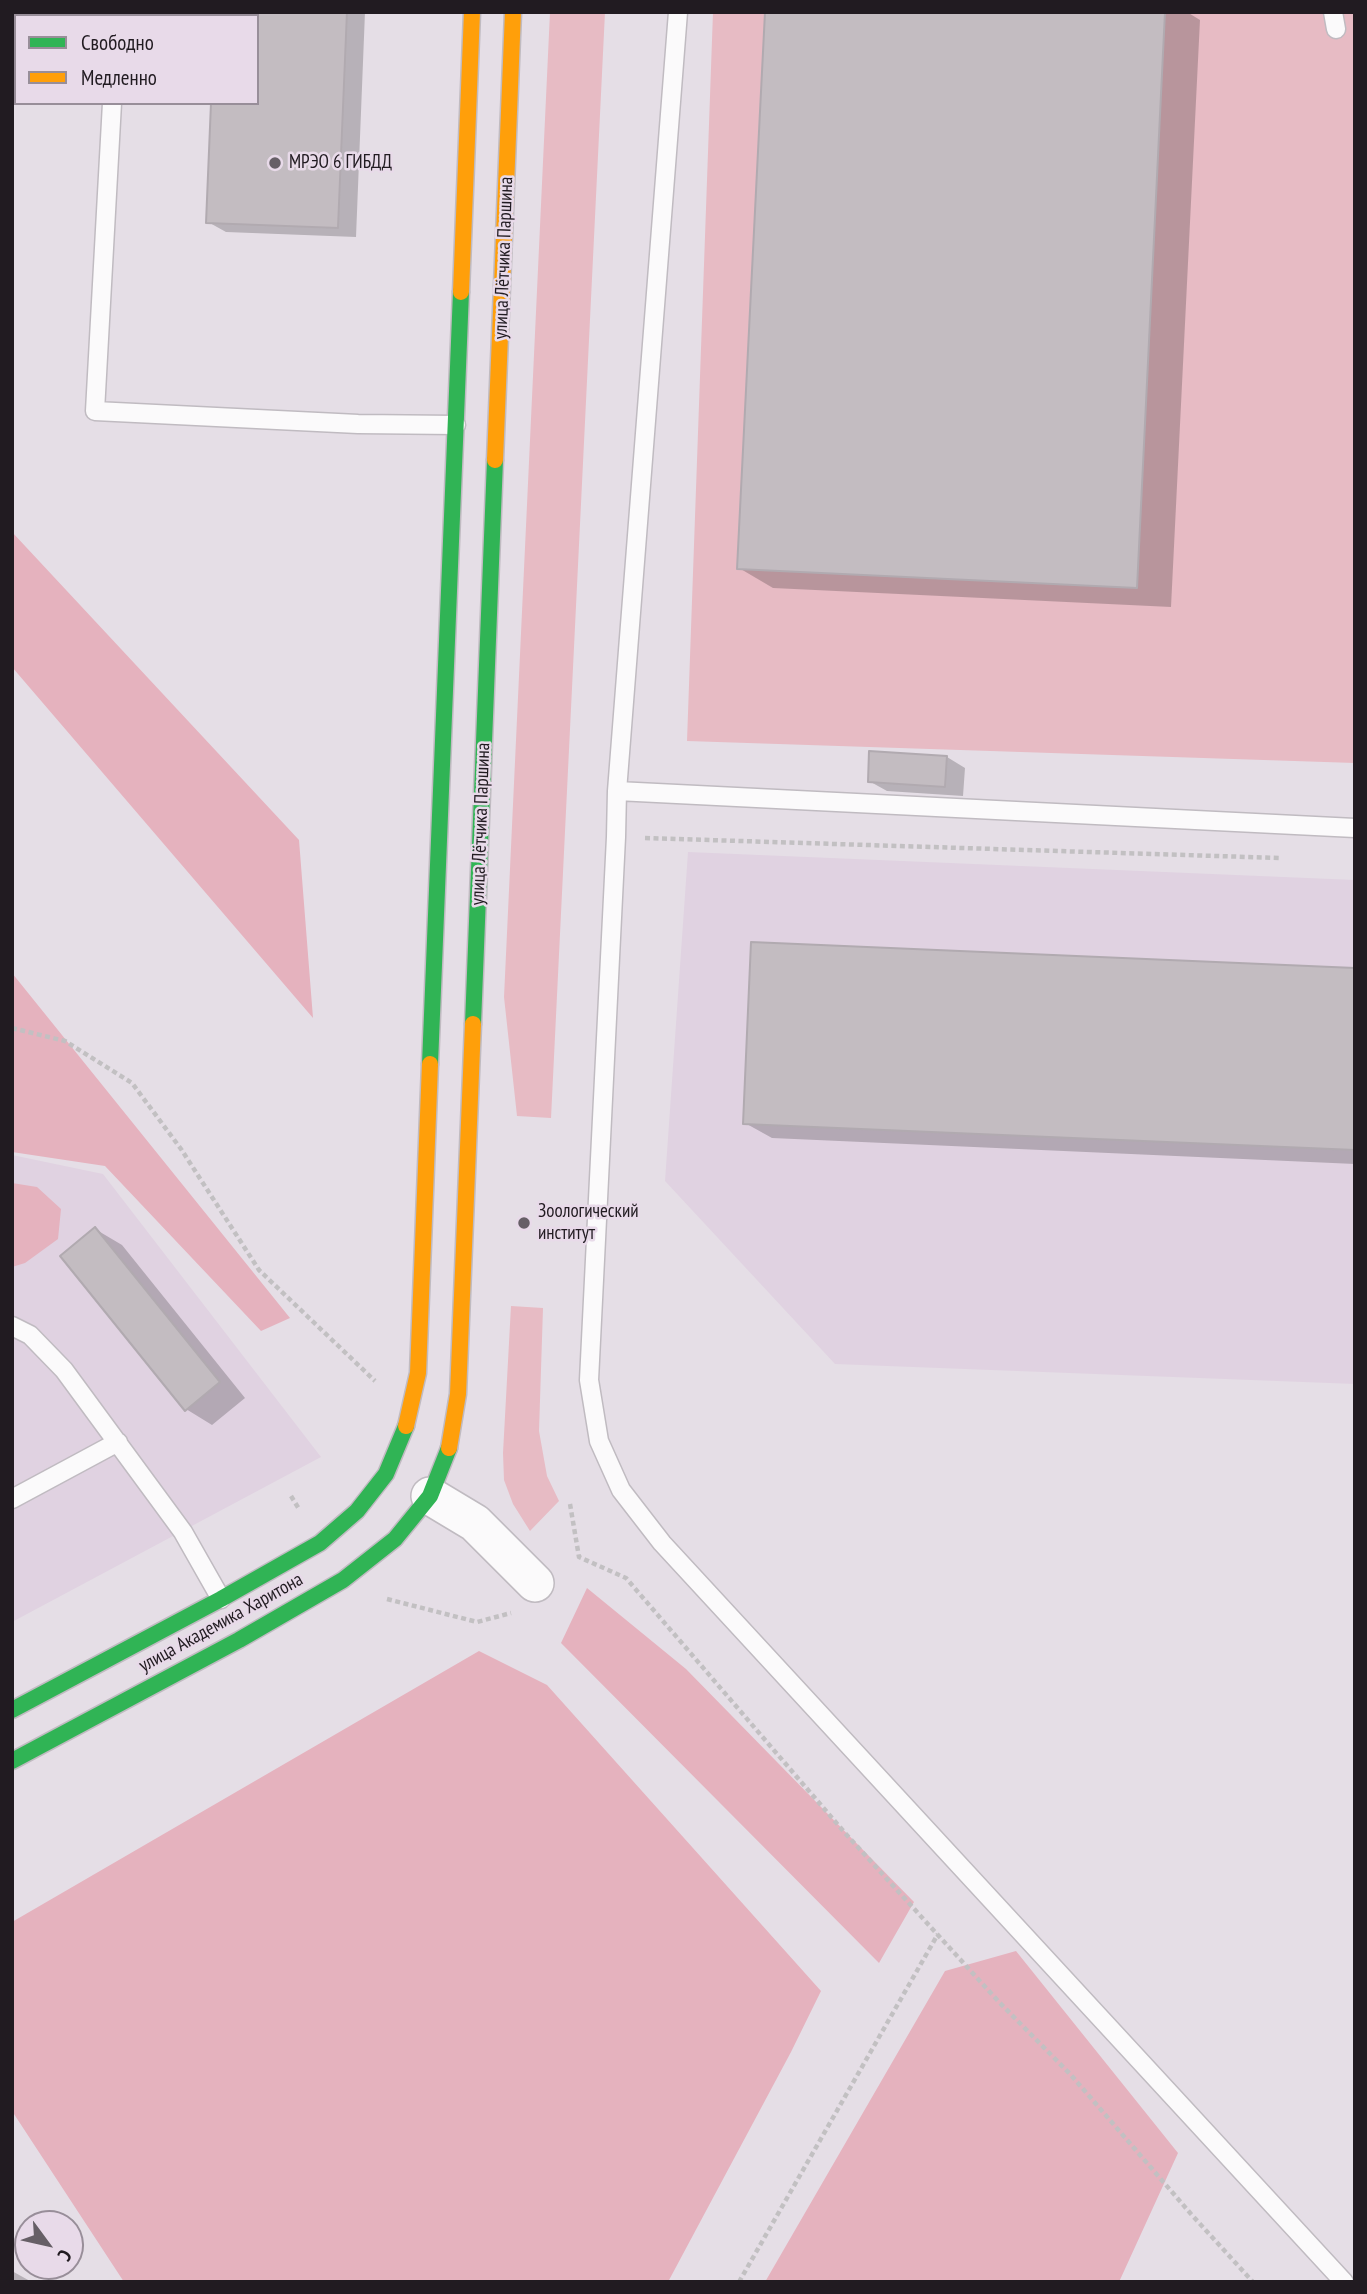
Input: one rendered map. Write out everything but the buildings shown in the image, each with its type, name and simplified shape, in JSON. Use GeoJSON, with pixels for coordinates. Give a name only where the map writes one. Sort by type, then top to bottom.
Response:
{"type":"FeatureCollection","features":[{"type":"Feature","properties":{"kind":"street"},"geometry":{"type":"LineString","coordinates":[[456,425],[472,12]]}},
{"type":"Feature","properties":{"kind":"street","name":"улица Лётчика Паршина"},"geometry":{"type":"LineString","coordinates":[[430,1496],[450,1444],[458,1394],[513,12]]}},
{"type":"Feature","properties":{"kind":"street","name":"улица Академика Харитона"},"geometry":{"type":"LineString","coordinates":[[12,1710],[320,1543],[357,1511],[386,1474],[405,1430],[418,1373],[456,425]]}},
{"type":"Feature","properties":{"kind":"street"},"geometry":{"type":"LineString","coordinates":[[430,1496],[475,1523],[525,1597]]}},
{"type":"Feature","properties":{"kind":"street","name":"улица Академика Харитона"},"geometry":{"type":"LineString","coordinates":[[12,1760],[239,1640],[343,1580],[395,1539],[430,1496]]}},
{"type":"Feature","properties":{"kind":"lane"},"geometry":{"type":"LineString","coordinates":[[678,12],[617,791],[589,1380],[599,1441],[621,1490],[662,1543],[1344,2282]]}},
{"type":"Feature","properties":{"kind":"lane"},"geometry":{"type":"LineString","coordinates":[[112,105],[95,411],[344,423],[456,425]]}},
{"type":"Feature","properties":{"kind":"lane"},"geometry":{"type":"LineString","coordinates":[[617,791],[1355,828]]}},
{"type":"Feature","properties":{"kind":"lane"},"geometry":{"type":"LineString","coordinates":[[12,1326],[30,1335],[64,1370],[183,1532],[220,1599]]}},
{"type":"Feature","properties":{"kind":"lane"},"geometry":{"type":"LineString","coordinates":[[12,1499],[118,1442]]}},
{"type":"Feature","properties":{"kind":"path"},"geometry":{"type":"LineString","coordinates":[[616,837],[1285,858]]}},
{"type":"Feature","properties":{"kind":"path"},"geometry":{"type":"LineString","coordinates":[[12,1028],[65,1041],[132,1083],[181,1149],[259,1270],[377,1383]]}},
{"type":"Feature","properties":{"kind":"path"},"geometry":{"type":"LineString","coordinates":[[570,1504],[579,1557]]}},
{"type":"Feature","properties":{"kind":"path"},"geometry":{"type":"LineString","coordinates":[[571,1566],[579,1557]]}},
{"type":"Feature","properties":{"kind":"path"},"geometry":{"type":"LineString","coordinates":[[579,1557],[626,1578],[845,1833],[999,2001],[1071,2075],[1253,2282]]}},
{"type":"Feature","properties":{"kind":"path"},"geometry":{"type":"LineString","coordinates":[[379,1597],[477,1622],[525,1597]]}},
{"type":"Feature","properties":{"kind":"path"},"geometry":{"type":"LineString","coordinates":[[739,2282],[938,1934]]}},
{"type":"Feature","properties":{"kind":"shaded area"},"geometry":{"type":"Polygon","coordinates":[[[550,12],[605,12],[551,1118],[517,1116],[504,997],[550,12]]]}},
{"type":"Feature","properties":{"kind":"shaded area"},"geometry":{"type":"Polygon","coordinates":[[[713,12],[1355,12],[1355,763],[687,741],[713,12]]]}},
{"type":"Feature","properties":{"kind":"shaded area"},"geometry":{"type":"Polygon","coordinates":[[[12,532],[299,840],[313,1018],[12,667],[12,532]]]}},
{"type":"Feature","properties":{"kind":"shaded area"},"geometry":{"type":"Polygon","coordinates":[[[688,852],[1355,880],[1355,1384],[835,1364],[665,1181],[688,852]]]}},
{"type":"Feature","properties":{"kind":"shaded area"},"geometry":{"type":"Polygon","coordinates":[[[12,973],[290,1318],[261,1331],[105,1166],[12,1152],[12,973]]]}},
{"type":"Feature","properties":{"kind":"shaded area"},"geometry":{"type":"Polygon","coordinates":[[[12,1155],[103,1174],[321,1457],[12,1622],[12,1155]]]}},
{"type":"Feature","properties":{"kind":"shaded area"},"geometry":{"type":"Polygon","coordinates":[[[12,1183],[37,1187],[61,1209],[58,1239],[25,1263],[12,1267],[12,1183]]]}},
{"type":"Feature","properties":{"kind":"shaded area"},"geometry":{"type":"Polygon","coordinates":[[[511,1306],[543,1308],[539,1431],[547,1476],[559,1501],[530,1531],[513,1504],[504,1480],[511,1306]]]}},
{"type":"Feature","properties":{"kind":"shaded area"},"geometry":{"type":"Polygon","coordinates":[[[587,1588],[686,1669],[914,1902],[879,1963],[561,1643],[587,1588]]]}},
{"type":"Feature","properties":{"kind":"shaded area"},"geometry":{"type":"Polygon","coordinates":[[[479,1651],[547,1685],[821,1991],[668,2282],[124,2282],[84,2221],[84,2210],[77,2210],[12,2111],[12,1922],[479,1651]]]}},
{"type":"Feature","properties":{"kind":"shaded area"},"geometry":{"type":"Polygon","coordinates":[[[1016,1951],[1178,2153],[1119,2282],[765,2282],[945,1971],[1016,1951]]]}},
{"type":"Feature","properties":{"kind":"traffic: fast"},"geometry":{"type":"LineString","coordinates":[[430,1064],[461,292]]}},
{"type":"Feature","properties":{"kind":"traffic: fast"},"geometry":{"type":"LineString","coordinates":[[473,1024],[495,460]]}},
{"type":"Feature","properties":{"kind":"traffic: fast"},"geometry":{"type":"LineString","coordinates":[[12,1710],[320,1543],[357,1511],[386,1474],[406,1426]]}},
{"type":"Feature","properties":{"kind":"traffic: fast"},"geometry":{"type":"LineString","coordinates":[[12,1761],[239,1640],[343,1580],[395,1539],[430,1496],[449,1448]]}},
{"type":"Feature","properties":{"kind":"traffic: slow"},"geometry":{"type":"LineString","coordinates":[[461,292],[472,12]]}},
{"type":"Feature","properties":{"kind":"traffic: slow"},"geometry":{"type":"LineString","coordinates":[[495,460],[513,12]]}},
{"type":"Feature","properties":{"kind":"traffic: slow"},"geometry":{"type":"LineString","coordinates":[[449,1448],[458,1394],[473,1024]]}},
{"type":"Feature","properties":{"kind":"traffic: slow"},"geometry":{"type":"LineString","coordinates":[[406,1426],[418,1373],[430,1064]]}},
{"type":"Feature","properties":{"kind":"place","name":"МРЭО 6 ГИБДД"},"geometry":{"type":"Point","coordinates":[275,163]}},
{"type":"Feature","properties":{"kind":"place","name":"Зоологический институт"},"geometry":{"type":"Point","coordinates":[524,1223]}}]}
